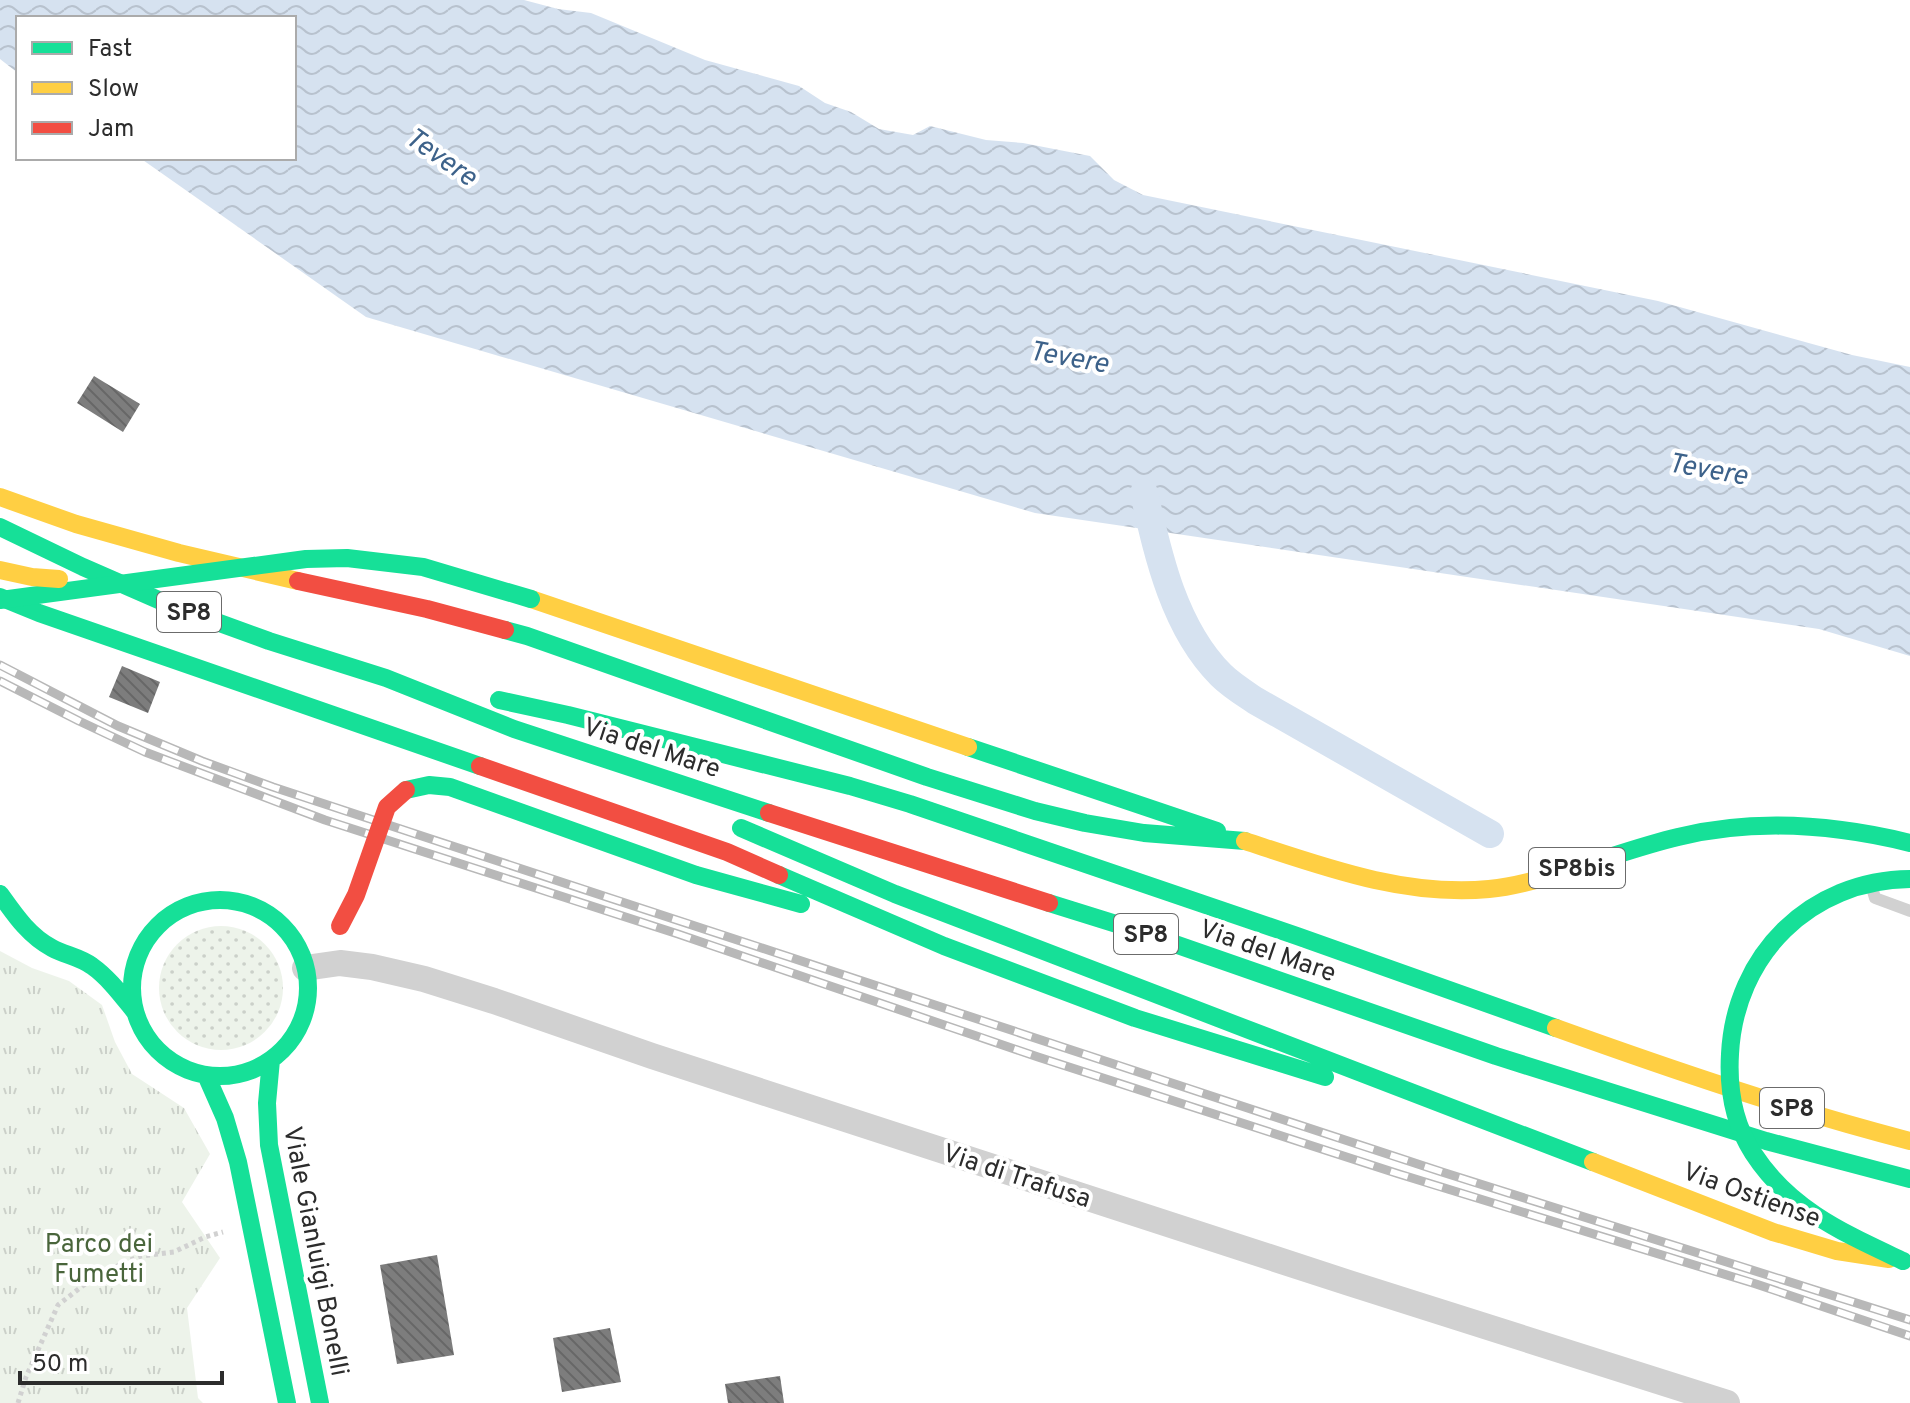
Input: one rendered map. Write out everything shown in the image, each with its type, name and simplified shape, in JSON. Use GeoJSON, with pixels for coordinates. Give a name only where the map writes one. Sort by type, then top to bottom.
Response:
{"type":"FeatureCollection","features":[{"type":"Feature","properties":{"kind":"main road"},"geometry":{"type":"LineString","coordinates":[[0,497],[76,524],[179,553],[485,623],[947,784],[1068,819],[1144,833],[1245,841]]}},
{"type":"Feature","properties":{"kind":"main road","name":"Via del Mare"},"geometry":{"type":"LineString","coordinates":[[0,527],[170,605],[269,641],[386,678],[514,729],[908,859],[1126,927],[1525,1066],[1777,1144],[1910,1179]]}},
{"type":"Feature","properties":{"kind":"main road","name":"SP8bis"},"geometry":{"type":"LineString","coordinates":[[0,570],[32,577],[133,581],[306,559],[347,558],[423,567],[531,599],[1245,841],[1376,882],[1441,890],[1487,889],[1528,882],[1683,835],[1743,825],[1815,825],[1905,836]]}},
{"type":"Feature","properties":{"kind":"main road"},"geometry":{"type":"LineString","coordinates":[[0,599],[133,581]]}},
{"type":"Feature","properties":{"kind":"main road"},"geometry":{"type":"LineString","coordinates":[[0,599],[727,852],[944,946],[1135,1018],[1581,1157]]}},
{"type":"Feature","properties":{"kind":"main road","name":"Via del Mare"},"geometry":{"type":"LineString","coordinates":[[386,678],[568,715],[910,804],[1293,934],[1675,1070],[1823,1118],[1910,1141]]}},
{"type":"Feature","properties":{"kind":"main road"},"geometry":{"type":"LineString","coordinates":[[514,729],[685,804]]}},
{"type":"Feature","properties":{"kind":"main road"},"geometry":{"type":"LineString","coordinates":[[304,964],[332,936],[356,895],[387,807],[406,790],[429,785],[450,787],[696,875],[944,946]]}},
{"type":"Feature","properties":{"kind":"main road"},"geometry":{"type":"LineString","coordinates":[[728,822],[895,894],[1581,1157]]}},
{"type":"Feature","properties":{"kind":"main road"},"geometry":{"type":"LineString","coordinates":[[1906,1262],[1812,1216],[1785,1194],[1762,1166],[1743,1134],[1730,1093],[1728,1057],[1732,1025],[1742,990],[1755,965],[1784,929],[1815,905],[1847,889],[1881,880],[1910,879]]}},
{"type":"Feature","properties":{"kind":"main road"},"geometry":{"type":"LineString","coordinates":[[0,894],[37,939],[89,964],[108,980],[135,1012],[145,1035],[161,1054],[182,1068],[206,1075],[223,1077],[256,1069],[282,1051],[299,1026],[307,998],[304,964],[288,933],[266,913],[252,906],[223,900],[194,904],[167,918],[147,940],[134,967],[135,1012]]}},
{"type":"Feature","properties":{"kind":"main road","name":"Viale Gianluigi Bonelli"},"geometry":{"type":"LineString","coordinates":[[271,1060],[265,1109],[271,1159],[320,1403]]}},
{"type":"Feature","properties":{"kind":"main road"},"geometry":{"type":"LineString","coordinates":[[206,1075],[232,1139],[287,1403]]}},
{"type":"Feature","properties":{"kind":"main road","name":"Via Ostiense"},"geometry":{"type":"LineString","coordinates":[[1581,1157],[1812,1245],[1906,1262]]}},
{"type":"Feature","properties":{"kind":"street","name":"Via di Trafusa"},"geometry":{"type":"LineString","coordinates":[[304,964],[340,963],[372,967],[424,979],[1288,1264],[1727,1403]]}},
{"type":"Feature","properties":{"kind":"lane"},"geometry":{"type":"LineString","coordinates":[[1875,848],[1880,838],[1905,836]]}},
{"type":"Feature","properties":{"kind":"lane"},"geometry":{"type":"LineString","coordinates":[[1865,869],[1875,898],[1910,911]]}},
{"type":"Feature","properties":{"kind":"path"},"geometry":{"type":"LineString","coordinates":[[18,1403],[26,1377],[58,1305],[74,1292],[101,1274],[141,1256],[174,1252],[205,1237],[251,1226]]}},
{"type":"Feature","properties":{"kind":"green space"},"geometry":{"type":"Polygon","coordinates":[[[221,926],[245,931],[265,944],[278,964],[283,988],[278,1012],[265,1032],[245,1045],[221,1050],[197,1045],[177,1032],[164,1012],[159,988],[164,964],[177,944],[197,931],[221,926]]]}},
{"type":"Feature","properties":{"kind":"green space","name":"Parco dei Fumetti"},"geometry":{"type":"Polygon","coordinates":[[[0,951],[32,968],[69,981],[102,1005],[115,1042],[132,1074],[184,1108],[210,1154],[182,1202],[220,1258],[187,1308],[198,1398],[203,1403],[0,1403],[0,951]]]}},
{"type":"Feature","properties":{"kind":"water","name":"Tevere"},"geometry":{"type":"Polygon","coordinates":[[[0,0],[524,0],[591,13],[705,60],[799,86],[825,103],[851,112],[879,129],[913,135],[930,126],[986,140],[1023,143],[1090,156],[1114,180],[1143,195],[1658,301],[1852,355],[1910,367],[1910,656],[1819,629],[1035,513],[366,317],[143,160],[296,160],[296,16],[16,16],[16,71],[0,59],[0,0]]]}},
{"type":"Feature","properties":{"kind":"building"},"geometry":{"type":"Polygon","coordinates":[[[94,376],[140,404],[123,432],[77,403],[94,376]]]}},
{"type":"Feature","properties":{"kind":"building"},"geometry":{"type":"Polygon","coordinates":[[[122,666],[160,682],[148,713],[109,697],[122,666]]]}},
{"type":"Feature","properties":{"kind":"building"},"geometry":{"type":"Polygon","coordinates":[[[437,1255],[454,1355],[397,1364],[380,1265],[437,1255]]]}},
{"type":"Feature","properties":{"kind":"building"},"geometry":{"type":"Polygon","coordinates":[[[610,1328],[621,1382],[562,1392],[553,1338],[610,1328]]]}},
{"type":"Feature","properties":{"kind":"building"},"geometry":{"type":"Polygon","coordinates":[[[780,1376],[784,1403],[728,1403],[725,1384],[780,1376]]]}},
{"type":"Feature","properties":{"kind":"waterway"},"geometry":{"type":"LineString","coordinates":[[1144,493],[1170,590],[1191,635],[1221,675],[1256,701],[1490,834]]}},
{"type":"Feature","properties":{"kind":"railway"},"geometry":{"type":"LineString","coordinates":[[0,665],[118,726],[273,787],[1442,1172],[1910,1320]]}},
{"type":"Feature","properties":{"kind":"railway"},"geometry":{"type":"LineString","coordinates":[[0,681],[145,752],[325,820],[678,934],[1038,1057],[1399,1174],[1756,1284],[1910,1336]]}},
{"type":"Feature","properties":{"kind":"traffic: fast"},"geometry":{"type":"LineString","coordinates":[[0,527],[170,605],[269,641],[386,678],[514,729],[769,813]]}},
{"type":"Feature","properties":{"kind":"traffic: fast"},"geometry":{"type":"LineString","coordinates":[[0,600],[306,559],[347,558],[423,567],[531,599]]}},
{"type":"Feature","properties":{"kind":"traffic: fast"},"geometry":{"type":"LineString","coordinates":[[0,597],[480,766]]}},
{"type":"Feature","properties":{"kind":"traffic: fast"},"geometry":{"type":"LineString","coordinates":[[505,630],[927,777],[1035,811],[1144,833],[1245,841]]}},
{"type":"Feature","properties":{"kind":"traffic: fast"},"geometry":{"type":"LineString","coordinates":[[499,700],[850,786],[910,804],[1556,1028]]}},
{"type":"Feature","properties":{"kind":"traffic: fast"},"geometry":{"type":"LineString","coordinates":[[968,747],[1217,831]]}},
{"type":"Feature","properties":{"kind":"traffic: fast"},"geometry":{"type":"LineString","coordinates":[[406,790],[429,785],[450,787],[696,875],[801,904]]}},
{"type":"Feature","properties":{"kind":"traffic: fast"},"geometry":{"type":"LineString","coordinates":[[1578,867],[1665,840],[1736,827],[1823,828],[1910,843]]}},
{"type":"Feature","properties":{"kind":"traffic: fast"},"geometry":{"type":"LineString","coordinates":[[741,828],[895,894],[1593,1162]]}},
{"type":"Feature","properties":{"kind":"traffic: fast"},"geometry":{"type":"LineString","coordinates":[[779,875],[944,946],[1135,1018],[1325,1077]]}},
{"type":"Feature","properties":{"kind":"traffic: fast"},"geometry":{"type":"LineString","coordinates":[[1903,1261],[1820,1218],[1801,1205],[1768,1173],[1741,1130],[1731,1093],[1730,1054],[1735,1018],[1746,985],[1763,955],[1784,930],[1810,909],[1840,893],[1874,883],[1910,879]]}},
{"type":"Feature","properties":{"kind":"traffic: fast"},"geometry":{"type":"LineString","coordinates":[[0,894],[36,937],[52,948],[92,966],[135,1012]]}},
{"type":"Feature","properties":{"kind":"traffic: fast"},"geometry":{"type":"LineString","coordinates":[[220,900],[254,907],[282,926],[301,954],[308,988],[301,1022],[282,1050],[254,1069],[220,1076],[186,1069],[158,1050],[139,1022],[132,988],[139,954],[158,926],[186,907],[220,900]]}},
{"type":"Feature","properties":{"kind":"traffic: fast"},"geometry":{"type":"LineString","coordinates":[[1049,903],[1496,1056],[1766,1141],[1910,1179]]}},
{"type":"Feature","properties":{"kind":"traffic: fast"},"geometry":{"type":"LineString","coordinates":[[271,1060],[267,1103],[269,1145],[320,1403]]}},
{"type":"Feature","properties":{"kind":"traffic: fast"},"geometry":{"type":"LineString","coordinates":[[206,1075],[225,1118],[238,1162],[287,1403]]}},
{"type":"Feature","properties":{"kind":"traffic: slow"},"geometry":{"type":"LineString","coordinates":[[0,497],[76,524],[179,553],[298,581]]}},
{"type":"Feature","properties":{"kind":"traffic: slow"},"geometry":{"type":"LineString","coordinates":[[0,570],[59,579]]}},
{"type":"Feature","properties":{"kind":"traffic: slow"},"geometry":{"type":"LineString","coordinates":[[531,599],[968,747]]}},
{"type":"Feature","properties":{"kind":"traffic: slow"},"geometry":{"type":"LineString","coordinates":[[1245,841],[1365,878],[1427,889],[1500,888],[1578,867]]}},
{"type":"Feature","properties":{"kind":"traffic: slow"},"geometry":{"type":"LineString","coordinates":[[1556,1028],[1732,1089],[1910,1141]]}},
{"type":"Feature","properties":{"kind":"traffic: slow"},"geometry":{"type":"LineString","coordinates":[[1593,1162],[1773,1232],[1837,1251],[1889,1259]]}},
{"type":"Feature","properties":{"kind":"traffic: jam"},"geometry":{"type":"LineString","coordinates":[[298,581],[427,609],[505,630]]}},
{"type":"Feature","properties":{"kind":"traffic: jam"},"geometry":{"type":"LineString","coordinates":[[480,766],[727,852],[779,875]]}},
{"type":"Feature","properties":{"kind":"traffic: jam"},"geometry":{"type":"LineString","coordinates":[[340,926],[356,895],[387,807],[406,790]]}},
{"type":"Feature","properties":{"kind":"traffic: jam"},"geometry":{"type":"LineString","coordinates":[[769,813],[1049,903]]}}]}
